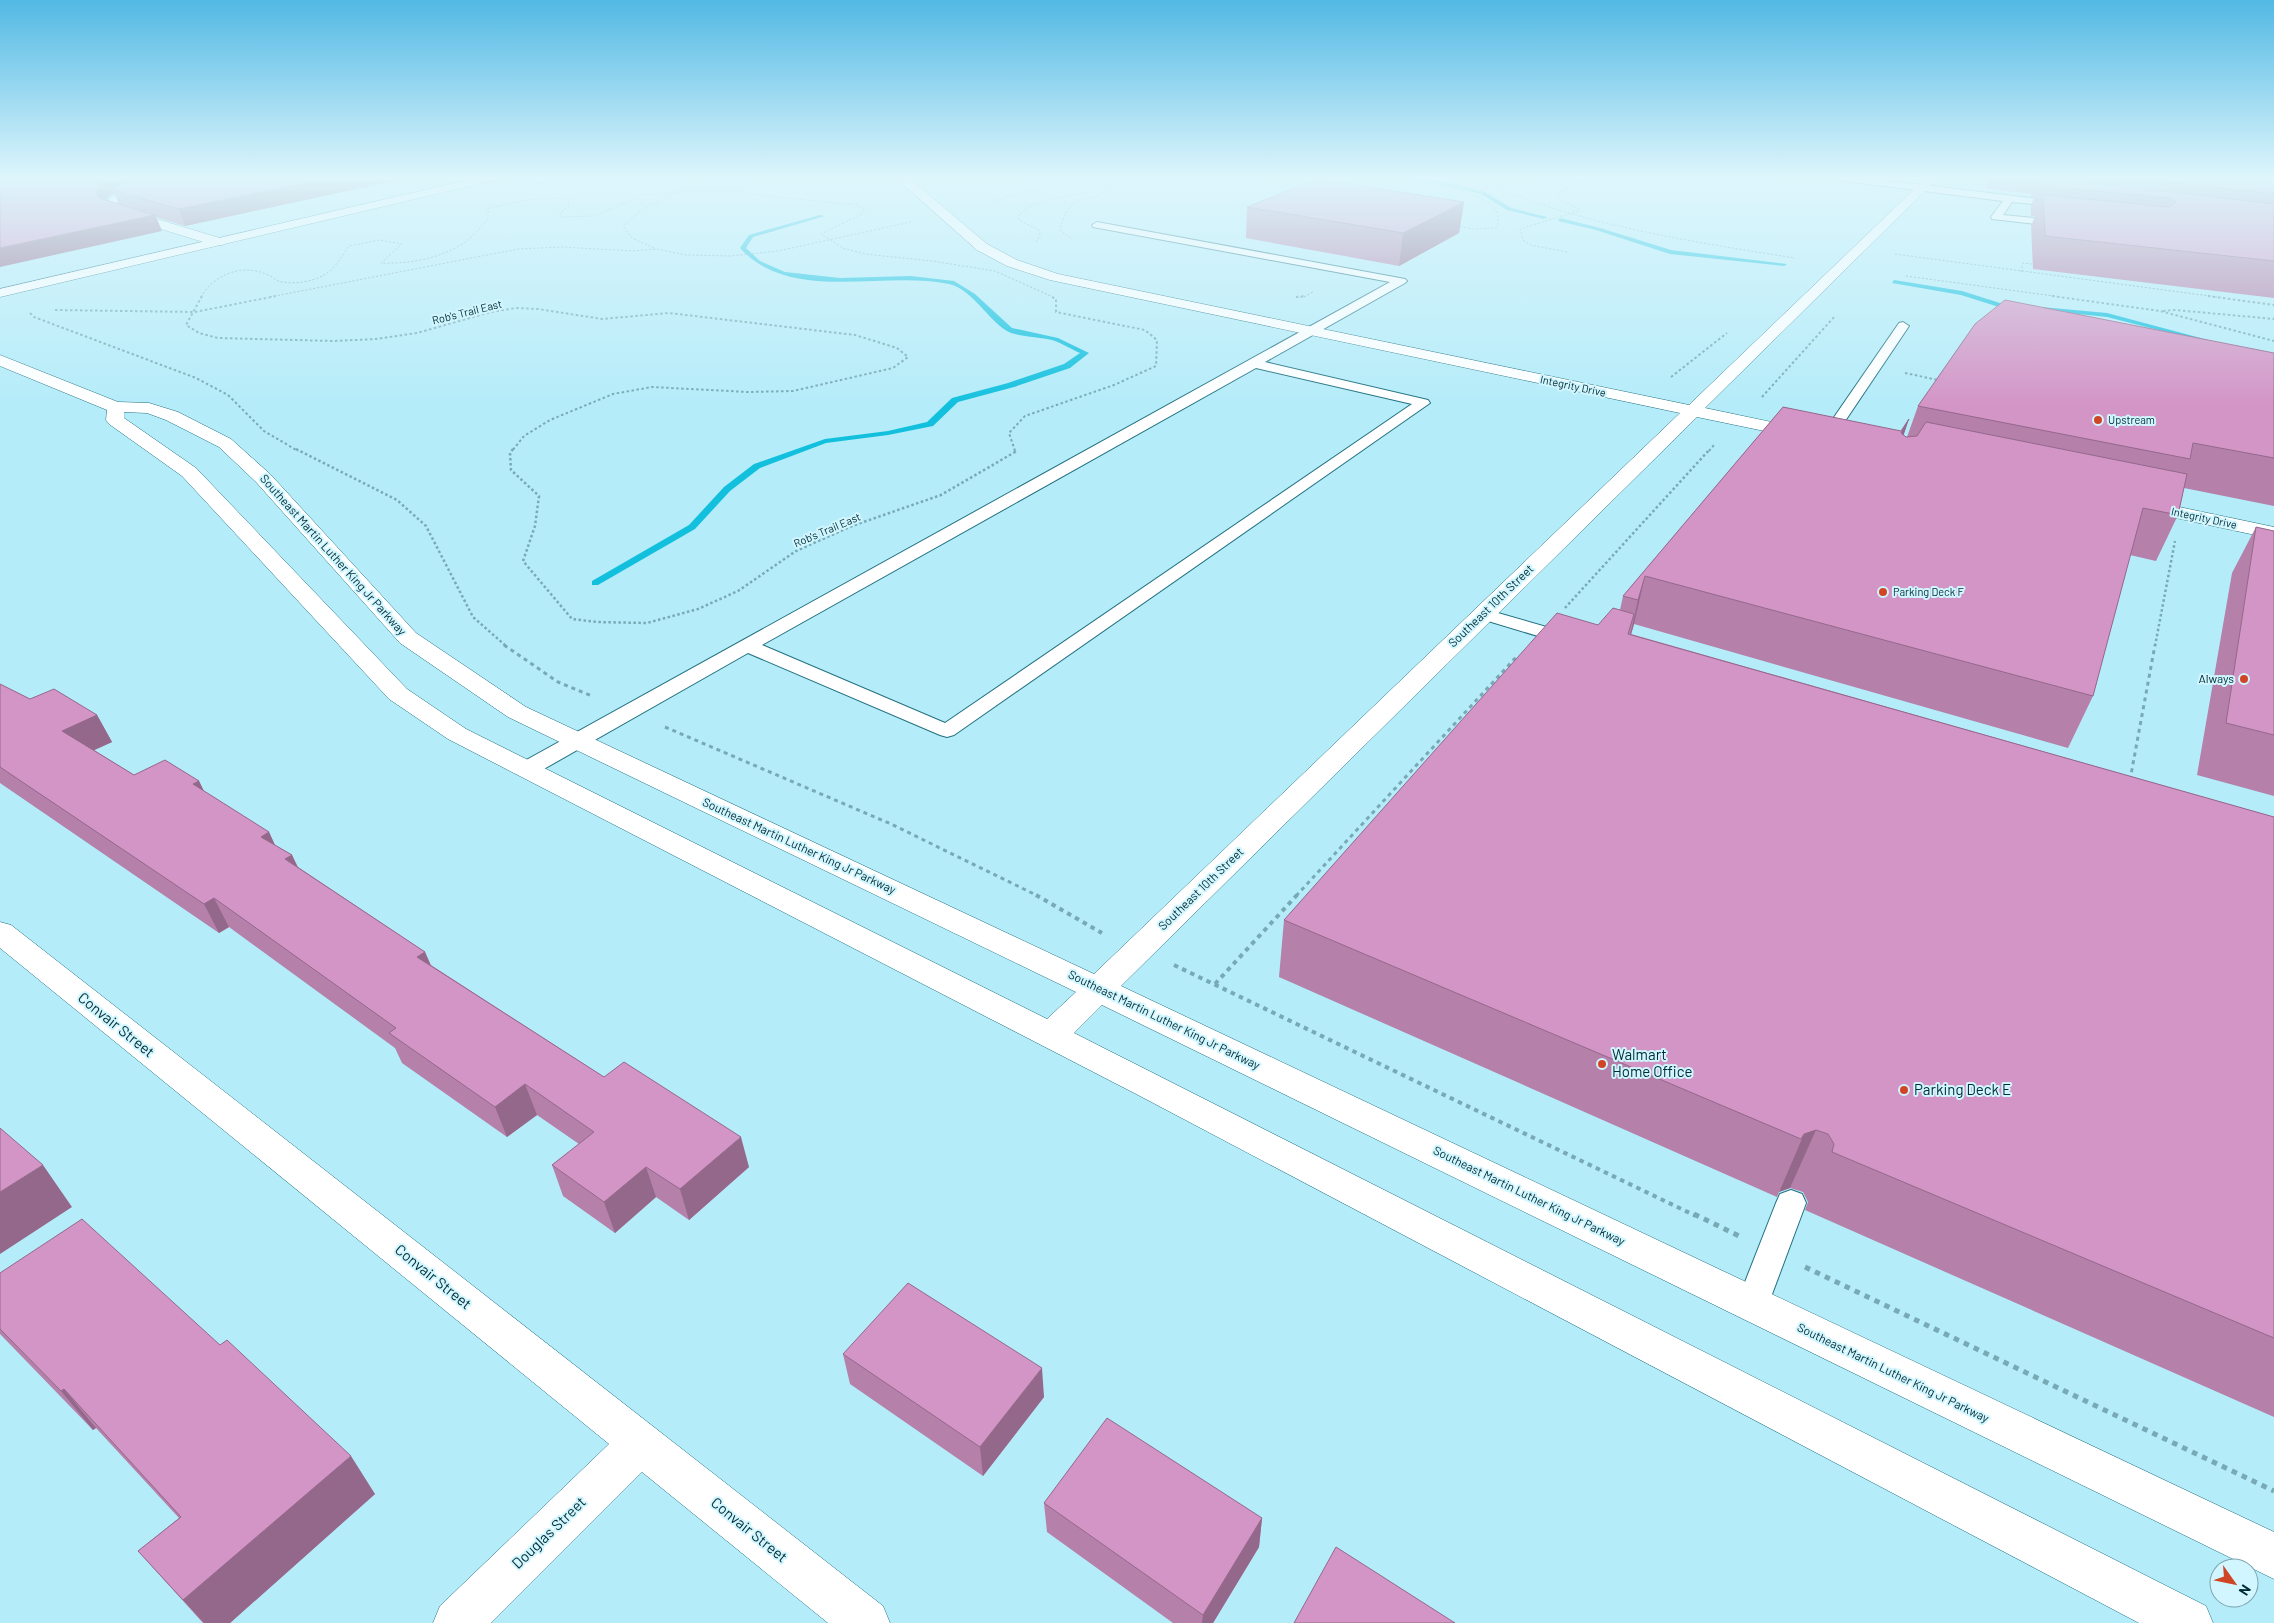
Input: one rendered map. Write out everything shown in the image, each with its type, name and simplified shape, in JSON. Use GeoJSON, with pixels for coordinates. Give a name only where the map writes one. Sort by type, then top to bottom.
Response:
{"type":"FeatureCollection","features":[{"type":"Feature","properties":{"kind":"street"},"geometry":{"type":"LineString","coordinates":[[0,293],[172,253]]}},
{"type":"Feature","properties":{"kind":"street","name":"Integrity Drive"},"geometry":{"type":"LineString","coordinates":[[993,253],[1012,263],[1055,277],[1844,443]]}},
{"type":"Feature","properties":{"kind":"street","name":"Southeast 10th Street"},"geometry":{"type":"LineString","coordinates":[[1050,1036],[1855,253]]}},
{"type":"Feature","properties":{"kind":"street","name":"Southeast Martin Luther King Jr Parkway"},"geometry":{"type":"LineString","coordinates":[[0,360],[116,407],[149,408],[172,416],[226,443],[263,478],[408,638],[517,712],[1099,989],[2274,1556]]}},
{"type":"Feature","properties":{"kind":"street"},"geometry":{"type":"LineString","coordinates":[[116,407],[115,420],[189,472],[398,694],[457,734],[1050,1036],[2189,1623]]}},
{"type":"Feature","properties":{"kind":"street","name":"Integrity Drive"},"geometry":{"type":"LineString","coordinates":[[2120,501],[2274,533]]}},
{"type":"Feature","properties":{"kind":"street","name":"Convair Street"},"geometry":{"type":"LineString","coordinates":[[0,932],[866,1623]]}},
{"type":"Feature","properties":{"kind":"street","name":"Douglas Street"},"geometry":{"type":"LineString","coordinates":[[457,1623],[641,1443]]}},
{"type":"Feature","properties":{"kind":"lane"},"geometry":{"type":"LineString","coordinates":[[526,770],[1401,281],[1248,253]]}},
{"type":"Feature","properties":{"kind":"lane"},"geometry":{"type":"LineString","coordinates":[[1826,439],[1903,326]]}},
{"type":"Feature","properties":{"kind":"lane"},"geometry":{"type":"LineString","coordinates":[[747,646],[947,731],[1424,403],[1253,363]]}},
{"type":"Feature","properties":{"kind":"lane"},"geometry":{"type":"LineString","coordinates":[[1484,614],[1589,645]]}},
{"type":"Feature","properties":{"kind":"lane"},"geometry":{"type":"LineString","coordinates":[[1752,1305],[1791,1204]]}},
{"type":"Feature","properties":{"kind":"path","name":"Rob's Trail East"},"geometry":{"type":"LineString","coordinates":[[344,253],[334,266],[322,276],[296,282],[278,281],[269,275],[252,270],[227,274],[212,281],[199,300],[195,312],[186,325],[200,334],[231,339],[310,342],[383,338],[418,333],[469,317],[516,308],[541,309],[578,317],[602,319],[658,313],[694,314],[737,321],[781,324],[869,338],[903,350],[908,357],[893,368],[793,391],[748,392],[652,387],[613,394],[550,420],[524,436],[510,453],[511,470],[539,496],[534,526],[523,561],[572,619],[597,622],[647,623],[698,609],[738,591],[796,551],[852,526],[940,495],[1015,452],[1009,433],[1025,416],[1114,385],[1156,366],[1157,340],[1145,330],[1056,312],[1056,299],[1028,287],[1010,276],[987,269],[934,261],[874,257],[853,253]]}},
{"type":"Feature","properties":{"kind":"path","name":"Rob's Trail East"},"geometry":{"type":"LineString","coordinates":[[392,253],[381,263],[398,264],[442,253]]}},
{"type":"Feature","properties":{"kind":"path"},"geometry":{"type":"LineString","coordinates":[[50,310],[195,312],[499,253]]}},
{"type":"Feature","properties":{"kind":"path"},"geometry":{"type":"LineString","coordinates":[[674,253],[685,255],[730,256],[761,253]]}},
{"type":"Feature","properties":{"kind":"path"},"geometry":{"type":"LineString","coordinates":[[1764,253],[1796,258]]}},
{"type":"Feature","properties":{"kind":"path"},"geometry":{"type":"LineString","coordinates":[[1895,253],[1894,254],[2021,272],[2274,305]]}},
{"type":"Feature","properties":{"kind":"path"},"geometry":{"type":"LineString","coordinates":[[2021,272],[2023,263],[2032,264]]}},
{"type":"Feature","properties":{"kind":"path"},"geometry":{"type":"LineString","coordinates":[[1906,276],[2160,311],[2274,342]]}},
{"type":"Feature","properties":{"kind":"path"},"geometry":{"type":"LineString","coordinates":[[2221,292],[2224,297]]}},
{"type":"Feature","properties":{"kind":"path"},"geometry":{"type":"LineString","coordinates":[[33,310],[25,310],[34,317],[196,378],[228,395],[264,431],[301,452],[397,500],[426,526],[473,617],[509,649],[558,682],[891,824],[1042,898],[1088,926]]}},
{"type":"Feature","properties":{"kind":"path"},"geometry":{"type":"LineString","coordinates":[[2160,311],[2174,310],[2274,319]]}},
{"type":"Feature","properties":{"kind":"path"},"geometry":{"type":"LineString","coordinates":[[1759,401],[1799,354],[1840,311]]}},
{"type":"Feature","properties":{"kind":"path"},"geometry":{"type":"LineString","coordinates":[[1874,368],[1941,380]]}},
{"type":"Feature","properties":{"kind":"path"},"geometry":{"type":"LineString","coordinates":[[1565,608],[1716,443]]}},
{"type":"Feature","properties":{"kind":"path"},"geometry":{"type":"LineString","coordinates":[[2130,780],[2175,540]]}},
{"type":"Feature","properties":{"kind":"path"},"geometry":{"type":"LineString","coordinates":[[1215,984],[1520,654]]}},
{"type":"Feature","properties":{"kind":"path"},"geometry":{"type":"LineString","coordinates":[[1188,972],[2274,1491]]}},
{"type":"Feature","properties":{"kind":"building"},"geometry":{"type":"Polygon","coordinates":[[[2198,253],[2274,253],[2274,261],[2198,253]]]}},
{"type":"Feature","properties":{"kind":"building","name":"Upstream"},"geometry":{"type":"Polygon","coordinates":[[[2005,300],[2274,353],[2274,458],[2193,443],[2190,459],[1918,406],[1975,324],[2005,300]]]}},
{"type":"Feature","properties":{"kind":"building","name":"Parking Deck F"},"geometry":{"type":"Polygon","coordinates":[[[1783,407],[1901,431],[1909,419],[1901,433],[1906,437],[1917,436],[1926,422],[2187,474],[2178,515],[2143,508],[2093,696],[1645,576],[1638,600],[1623,596],[1783,407]]]}},
{"type":"Feature","properties":{"kind":"building"},"geometry":{"type":"Polygon","coordinates":[[[2256,527],[2274,531],[2274,735],[2226,723],[2256,527]]]}},
{"type":"Feature","properties":{"kind":"building","name":"Parking Deck E"},"geometry":{"type":"Polygon","coordinates":[[[1613,608],[1634,614],[1628,634],[2274,817],[2274,1338],[1832,1152],[1834,1144],[1828,1134],[1816,1130],[1804,1134],[1801,1139],[1284,920],[1557,613],[1598,625],[1613,608]]]}},
{"type":"Feature","properties":{"kind":"building"},"geometry":{"type":"Polygon","coordinates":[[[0,684],[30,699],[54,689],[97,715],[62,731],[134,775],[165,760],[199,781],[193,784],[269,832],[261,837],[292,855],[285,859],[425,952],[417,957],[604,1077],[624,1062],[741,1137],[680,1189],[646,1167],[604,1202],[552,1165],[594,1132],[525,1084],[495,1107],[389,1033],[396,1028],[214,898],[204,904],[0,767],[0,684]]]}},
{"type":"Feature","properties":{"kind":"building"},"geometry":{"type":"Polygon","coordinates":[[[0,1128],[43,1165],[0,1192],[0,1128]]]}},
{"type":"Feature","properties":{"kind":"building"},"geometry":{"type":"Polygon","coordinates":[[[82,1219],[220,1345],[227,1340],[351,1456],[183,1600],[138,1551],[181,1517],[64,1389],[61,1391],[0,1329],[0,1273],[82,1219]]]}},
{"type":"Feature","properties":{"kind":"building"},"geometry":{"type":"Polygon","coordinates":[[[908,1283],[1042,1368],[980,1447],[843,1354],[908,1283]]]}},
{"type":"Feature","properties":{"kind":"building"},"geometry":{"type":"Polygon","coordinates":[[[1107,1418],[1262,1518],[1203,1615],[1044,1503],[1107,1418]]]}},
{"type":"Feature","properties":{"kind":"building"},"geometry":{"type":"Polygon","coordinates":[[[1336,1547],[1455,1623],[1294,1623],[1336,1547]]]}},
{"type":"Feature","properties":{"kind":"waterway"},"geometry":{"type":"LineString","coordinates":[[595,583],[692,527],[727,489],[757,466],[825,441],[888,433],[930,424],[955,400],[1011,385],[1067,366],[1085,353],[1056,339],[1010,330],[973,295],[952,282],[911,278],[840,280],[784,274],[758,262],[748,253]]}},
{"type":"Feature","properties":{"kind":"waterway"},"geometry":{"type":"LineString","coordinates":[[1677,253],[1784,264]]}},
{"type":"Feature","properties":{"kind":"waterway"},"geometry":{"type":"LineString","coordinates":[[1894,282],[1962,293],[1999,305],[2016,306]]}},
{"type":"Feature","properties":{"kind":"waterway"},"geometry":{"type":"LineString","coordinates":[[2041,309],[2107,315],[2205,340]]}},
{"type":"Feature","properties":{"kind":"place","name":"Upstream"},"geometry":{"type":"Point","coordinates":[2098,420]}},
{"type":"Feature","properties":{"kind":"place","name":"Parking Deck F"},"geometry":{"type":"Point","coordinates":[1883,592]}},
{"type":"Feature","properties":{"kind":"place","name":"Always"},"geometry":{"type":"Point","coordinates":[2244,679]}},
{"type":"Feature","properties":{"kind":"place","name":"Walmart Home Office"},"geometry":{"type":"Point","coordinates":[1602,1064]}},
{"type":"Feature","properties":{"kind":"place","name":"Parking Deck E"},"geometry":{"type":"Point","coordinates":[1904,1090]}}]}
